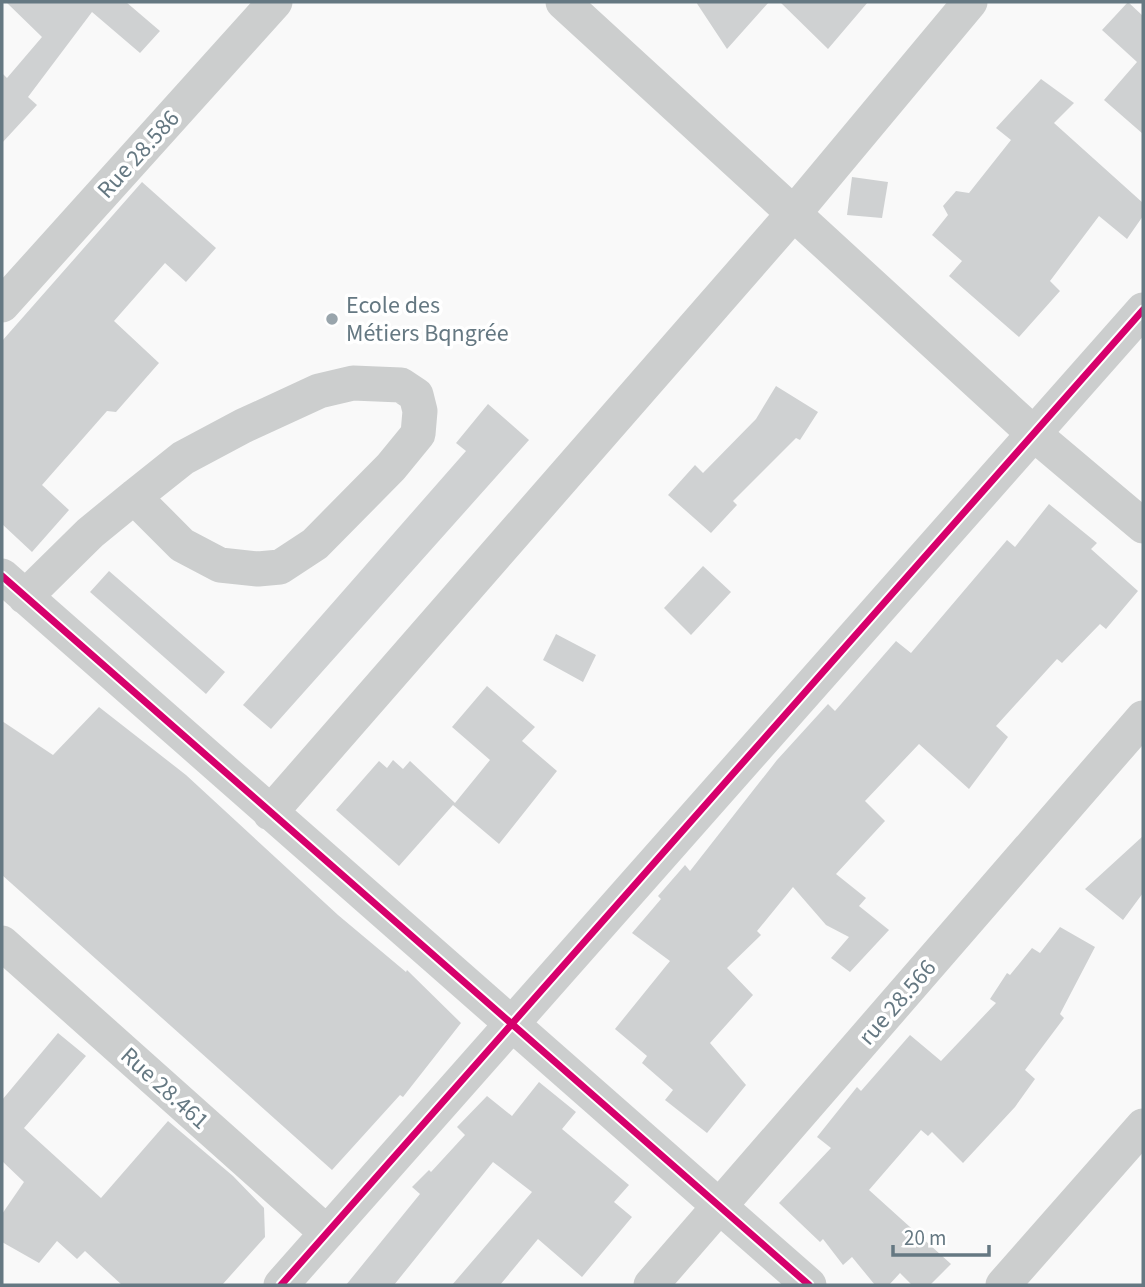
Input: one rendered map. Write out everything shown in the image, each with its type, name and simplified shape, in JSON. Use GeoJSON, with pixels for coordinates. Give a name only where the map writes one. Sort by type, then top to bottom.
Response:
{"type":"FeatureCollection","features":[{"type":"Feature","properties":{"kind":"street","name":"Rue 28.586"},"geometry":{"type":"LineString","coordinates":[[2,306],[275,2]]}},
{"type":"Feature","properties":{"kind":"street"},"geometry":{"type":"LineString","coordinates":[[563,2],[1034,434],[1143,526]]}},
{"type":"Feature","properties":{"kind":"street"},"geometry":{"type":"LineString","coordinates":[[270,813],[794,213],[970,2]]}},
{"type":"Feature","properties":{"kind":"street"},"geometry":{"type":"LineString","coordinates":[[281,1285],[1143,310]]}},
{"type":"Feature","properties":{"kind":"street"},"geometry":{"type":"LineString","coordinates":[[134,497],[182,544],[220,565],[258,569],[280,567],[315,544],[391,467],[418,434],[421,411],[416,395],[401,386],[353,383],[319,391],[183,458],[134,497],[90,533],[13,587],[511,1025],[721,1205],[809,1285]]}},
{"type":"Feature","properties":{"kind":"street","name":"rue 28.566"},"geometry":{"type":"LineString","coordinates":[[651,1285],[1143,718]]}},
{"type":"Feature","properties":{"kind":"street","name":"Rue 28.461"},"geometry":{"type":"LineString","coordinates":[[2,943],[327,1233]]}},
{"type":"Feature","properties":{"kind":"street"},"geometry":{"type":"LineString","coordinates":[[1003,1285],[1143,1126]]}},
{"type":"Feature","properties":{"kind":"building"},"geometry":{"type":"Polygon","coordinates":[[[6,2],[126,2],[160,31],[140,53],[92,12],[28,97],[37,105],[2,143],[2,73],[7,78],[42,37],[6,2]]]}},
{"type":"Feature","properties":{"kind":"building"},"geometry":{"type":"Polygon","coordinates":[[[696,2],[769,2],[727,49],[696,2]]]}},
{"type":"Feature","properties":{"kind":"building"},"geometry":{"type":"Polygon","coordinates":[[[780,2],[868,2],[828,49],[780,2]]]}},
{"type":"Feature","properties":{"kind":"building"},"geometry":{"type":"Polygon","coordinates":[[[1128,2],[1143,16],[1143,134],[1104,100],[1137,62],[1102,30],[1128,2]]]}},
{"type":"Feature","properties":{"kind":"building"},"geometry":{"type":"Polygon","coordinates":[[[1041,79],[1074,103],[1054,123],[1143,203],[1143,216],[1127,239],[1099,216],[1050,281],[1060,291],[1019,337],[949,276],[962,261],[932,235],[948,215],[943,206],[956,191],[969,193],[1011,140],[996,128],[1041,79]]]}},
{"type":"Feature","properties":{"kind":"building"},"geometry":{"type":"Polygon","coordinates":[[[852,177],[888,182],[882,218],[847,215],[852,177]]]}},
{"type":"Feature","properties":{"kind":"building"},"geometry":{"type":"Polygon","coordinates":[[[142,182],[216,248],[186,282],[165,263],[114,321],[159,363],[116,412],[107,411],[42,485],[69,510],[32,552],[2,524],[2,341],[142,182]]]}},
{"type":"Feature","properties":{"kind":"building"},"geometry":{"type":"Polygon","coordinates":[[[776,386],[818,412],[800,440],[796,438],[733,501],[737,505],[711,533],[668,495],[695,465],[703,473],[756,419],[776,386]]]}},
{"type":"Feature","properties":{"kind":"building"},"geometry":{"type":"Polygon","coordinates":[[[488,404],[529,440],[271,729],[243,705],[466,451],[456,443],[488,404]]]}},
{"type":"Feature","properties":{"kind":"building"},"geometry":{"type":"Polygon","coordinates":[[[1049,504],[1097,543],[1091,549],[1138,591],[1106,629],[1100,624],[1062,663],[1057,659],[996,726],[1008,737],[969,789],[919,744],[865,801],[885,821],[836,874],[866,898],[859,906],[889,930],[850,972],[831,958],[849,937],[826,925],[793,887],[757,931],[761,935],[727,968],[753,995],[710,1043],[746,1085],[707,1133],[665,1100],[673,1090],[642,1063],[647,1056],[615,1029],[670,961],[632,933],[661,899],[658,896],[685,865],[690,871],[777,760],[828,704],[835,711],[896,641],[911,653],[1007,540],[1015,547],[1049,504]]]}},
{"type":"Feature","properties":{"kind":"building"},"geometry":{"type":"Polygon","coordinates":[[[703,566],[731,592],[691,635],[664,608],[703,566]]]}},
{"type":"Feature","properties":{"kind":"building"},"geometry":{"type":"Polygon","coordinates":[[[109,571],[225,672],[206,694],[90,592],[109,571]]]}},
{"type":"Feature","properties":{"kind":"building"},"geometry":{"type":"Polygon","coordinates":[[[556,634],[596,655],[583,682],[543,660],[556,634]]]}},
{"type":"Feature","properties":{"kind":"building"},"geometry":{"type":"Polygon","coordinates":[[[487,686],[535,727],[522,741],[557,771],[499,844],[453,805],[399,866],[336,810],[379,761],[387,768],[393,760],[403,769],[410,761],[455,803],[490,760],[452,727],[487,686]]]}},
{"type":"Feature","properties":{"kind":"building"},"geometry":{"type":"Polygon","coordinates":[[[99,707],[186,775],[338,915],[406,972],[407,970],[461,1023],[403,1097],[400,1095],[332,1170],[2,875],[2,721],[53,755],[99,707]]]}},
{"type":"Feature","properties":{"kind":"building"},"geometry":{"type":"Polygon","coordinates":[[[1143,836],[1143,893],[1123,920],[1085,889],[1143,836]]]}},
{"type":"Feature","properties":{"kind":"building"},"geometry":{"type":"Polygon","coordinates":[[[1060,927],[1095,947],[1060,1014],[1064,1018],[1025,1070],[1035,1079],[1015,1107],[963,1163],[932,1132],[928,1136],[921,1130],[869,1190],[951,1264],[930,1285],[912,1285],[900,1273],[889,1285],[875,1285],[852,1257],[843,1265],[823,1239],[820,1242],[779,1203],[831,1148],[817,1137],[857,1087],[861,1091],[910,1035],[941,1061],[996,1003],[990,999],[1007,973],[1010,975],[1032,948],[1040,953],[1060,927]]]}},
{"type":"Feature","properties":{"kind":"building"},"geometry":{"type":"Polygon","coordinates":[[[58,1033],[86,1056],[24,1128],[101,1198],[168,1121],[233,1176],[264,1208],[265,1237],[222,1285],[122,1285],[85,1251],[77,1259],[57,1241],[39,1263],[2,1242],[2,1214],[24,1182],[2,1161],[2,1100],[58,1033]]]}},
{"type":"Feature","properties":{"kind":"building"},"geometry":{"type":"Polygon","coordinates":[[[539,1082],[576,1112],[562,1129],[629,1185],[614,1202],[632,1217],[582,1277],[538,1239],[500,1285],[452,1285],[532,1192],[493,1162],[394,1285],[346,1285],[420,1194],[412,1187],[429,1170],[431,1172],[465,1135],[457,1127],[487,1096],[512,1116],[539,1082]]]}},
{"type":"Feature","properties":{"kind":"cycle path"},"geometry":{"type":"LineString","coordinates":[[281,1285],[1143,310]]}},
{"type":"Feature","properties":{"kind":"cycle path"},"geometry":{"type":"LineString","coordinates":[[2,576],[809,1285]]}},
{"type":"Feature","properties":{"kind":"place","name":"Ecole des Métiers Bqngrée"},"geometry":{"type":"Point","coordinates":[332,319]}}]}
